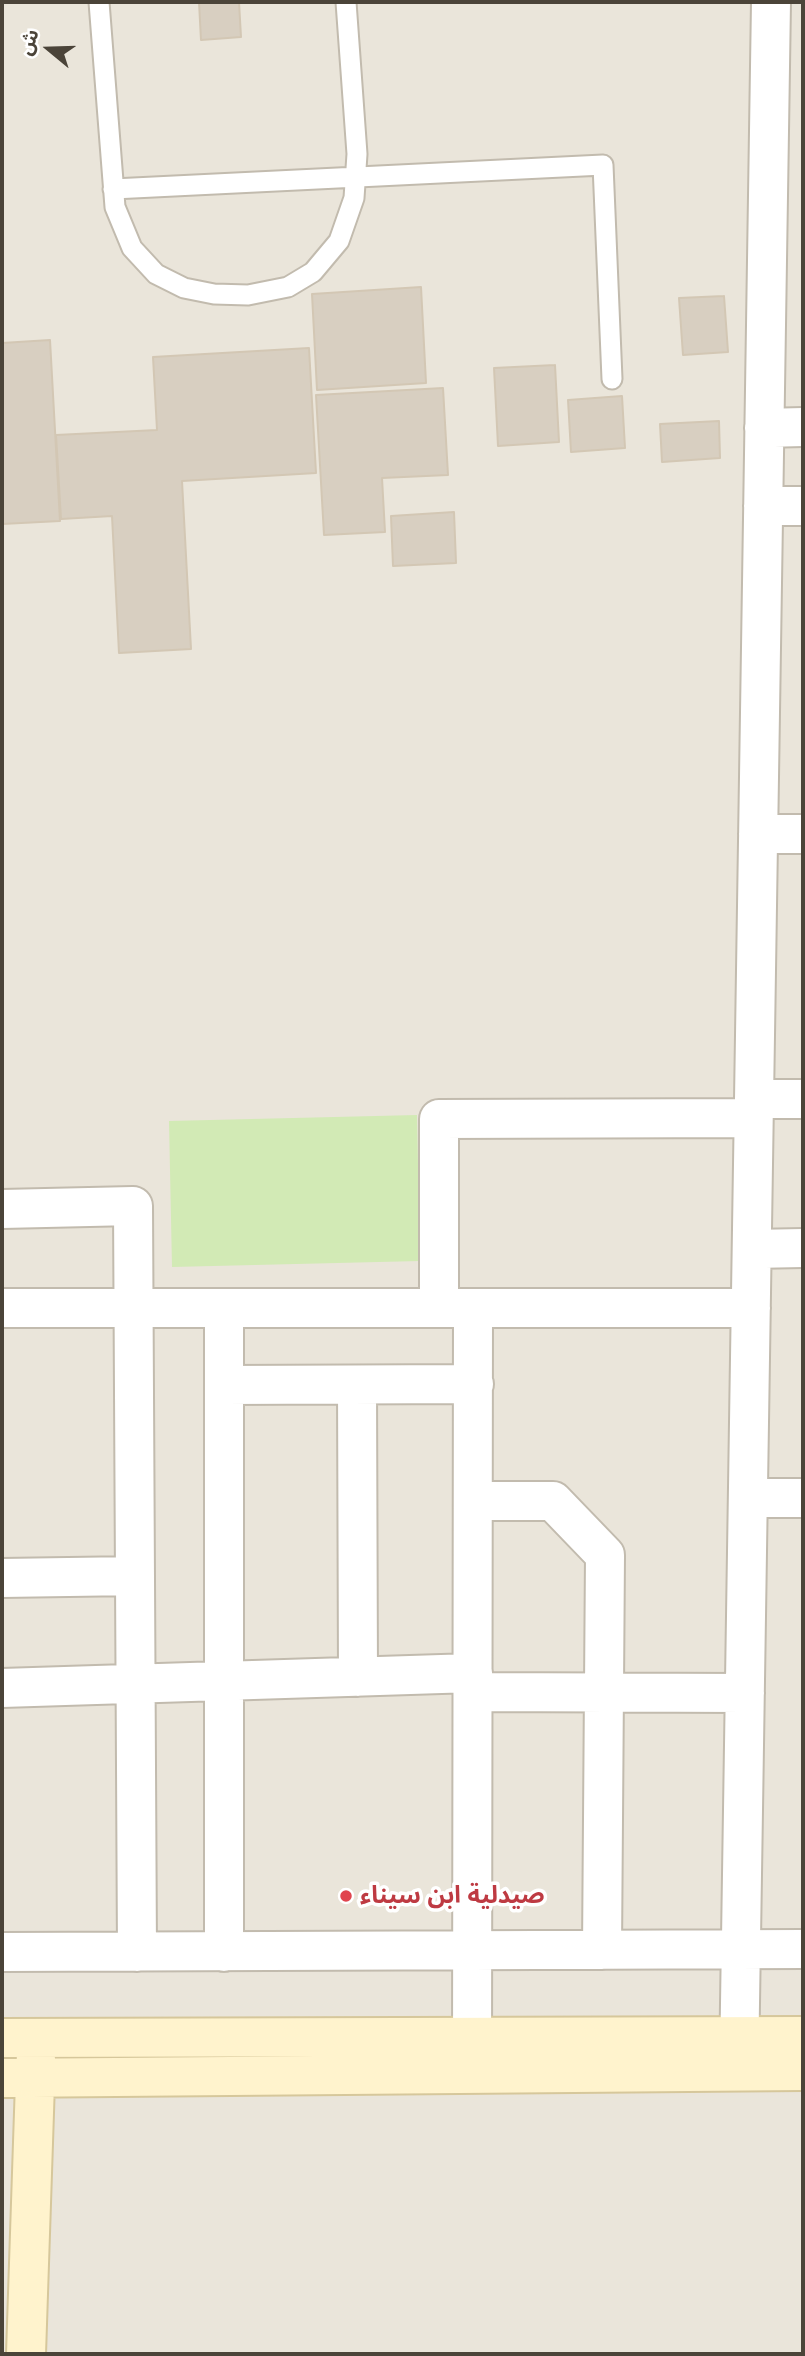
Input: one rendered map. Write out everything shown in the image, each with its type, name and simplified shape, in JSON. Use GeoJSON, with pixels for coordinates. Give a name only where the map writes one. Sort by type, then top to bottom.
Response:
{"type":"FeatureCollection","features":[{"type":"Feature","properties":{"kind":"main road"},"geometry":{"type":"LineString","coordinates":[[18,2078],[472,2074],[739,2054],[803,2036]]}},
{"type":"Feature","properties":{"kind":"main road"},"geometry":{"type":"LineString","coordinates":[[26,2354],[19,2038],[472,2037],[739,2054],[803,2071]]}},
{"type":"Feature","properties":{"kind":"street"},"geometry":{"type":"LineString","coordinates":[[739,2054],[771,2]]}},
{"type":"Feature","properties":{"kind":"street"},"geometry":{"type":"LineString","coordinates":[[764,428],[803,427]]}},
{"type":"Feature","properties":{"kind":"street"},"geometry":{"type":"LineString","coordinates":[[763,506],[803,506]]}},
{"type":"Feature","properties":{"kind":"street"},"geometry":{"type":"LineString","coordinates":[[758,834],[803,834]]}},
{"type":"Feature","properties":{"kind":"street"},"geometry":{"type":"LineString","coordinates":[[472,2074],[474,1384],[456,1308],[439,1119],[753,1108],[803,1099]]}},
{"type":"Feature","properties":{"kind":"street"},"geometry":{"type":"LineString","coordinates":[[2,1209],[132,1206],[137,1952]]}},
{"type":"Feature","properties":{"kind":"street"},"geometry":{"type":"LineString","coordinates":[[752,1249],[803,1248]]}},
{"type":"Feature","properties":{"kind":"street"},"geometry":{"type":"LineString","coordinates":[[2,1308],[751,1308]]}},
{"type":"Feature","properties":{"kind":"street"},"geometry":{"type":"LineString","coordinates":[[224,1308],[224,1952]]}},
{"type":"Feature","properties":{"kind":"street"},"geometry":{"type":"LineString","coordinates":[[224,1385],[474,1384]]}},
{"type":"Feature","properties":{"kind":"street"},"geometry":{"type":"LineString","coordinates":[[357,1385],[358,1677]]}},
{"type":"Feature","properties":{"kind":"street"},"geometry":{"type":"LineString","coordinates":[[748,1498],[803,1498]]}},
{"type":"Feature","properties":{"kind":"street"},"geometry":{"type":"LineString","coordinates":[[473,1501],[553,1501],[605,1555],[602,1950]]}},
{"type":"Feature","properties":{"kind":"street"},"geometry":{"type":"LineString","coordinates":[[2,1578],[135,1576]]}},
{"type":"Feature","properties":{"kind":"street"},"geometry":{"type":"LineString","coordinates":[[2,1688],[358,1677],[604,1692],[745,1693]]}},
{"type":"Feature","properties":{"kind":"street"},"geometry":{"type":"LineString","coordinates":[[2,1952],[803,1949]]}},
{"type":"Feature","properties":{"kind":"lane"},"geometry":{"type":"LineString","coordinates":[[99,2],[114,206],[132,248],[156,274],[184,288],[214,294],[248,295],[288,287],[313,272],[338,242],[354,198],[357,154],[346,2]]}},
{"type":"Feature","properties":{"kind":"lane"},"geometry":{"type":"LineString","coordinates":[[113,189],[603,165],[612,379]]}},
{"type":"Feature","properties":{"kind":"shaded area"},"geometry":{"type":"Polygon","coordinates":[[[2,2],[803,2],[803,2354],[2,2354],[2,2]]]}},
{"type":"Feature","properties":{"kind":"green space"},"geometry":{"type":"Polygon","coordinates":[[[417,1115],[420,1261],[172,1267],[169,1121],[417,1115]]]}},
{"type":"Feature","properties":{"kind":"building"},"geometry":{"type":"Polygon","coordinates":[[[199,2],[239,2],[241,37],[201,40],[199,2]]]}},
{"type":"Feature","properties":{"kind":"building"},"geometry":{"type":"Polygon","coordinates":[[[421,287],[426,383],[317,390],[312,294],[421,287]]]}},
{"type":"Feature","properties":{"kind":"building"},"geometry":{"type":"Polygon","coordinates":[[[724,296],[728,352],[683,355],[679,298],[724,296]]]}},
{"type":"Feature","properties":{"kind":"building"},"geometry":{"type":"Polygon","coordinates":[[[50,340],[60,521],[2,524],[2,343],[50,340]]]}},
{"type":"Feature","properties":{"kind":"building"},"geometry":{"type":"Polygon","coordinates":[[[309,348],[316,473],[182,481],[191,649],[119,653],[112,516],[61,519],[56,435],[157,430],[153,357],[309,348]]]}},
{"type":"Feature","properties":{"kind":"building"},"geometry":{"type":"Polygon","coordinates":[[[555,365],[559,442],[498,446],[494,368],[555,365]]]}},
{"type":"Feature","properties":{"kind":"building"},"geometry":{"type":"Polygon","coordinates":[[[443,388],[448,475],[382,478],[385,532],[324,535],[316,395],[443,388]]]}},
{"type":"Feature","properties":{"kind":"building"},"geometry":{"type":"Polygon","coordinates":[[[622,396],[625,448],[571,452],[568,400],[622,396]]]}},
{"type":"Feature","properties":{"kind":"building"},"geometry":{"type":"Polygon","coordinates":[[[719,421],[720,458],[662,462],[660,424],[719,421]]]}},
{"type":"Feature","properties":{"kind":"building"},"geometry":{"type":"Polygon","coordinates":[[[454,512],[456,563],[393,566],[391,516],[454,512]]]}},
{"type":"Feature","properties":{"kind":"place","name":"صيدلية ابن سيناء"},"geometry":{"type":"Point","coordinates":[346,1896]}}]}
